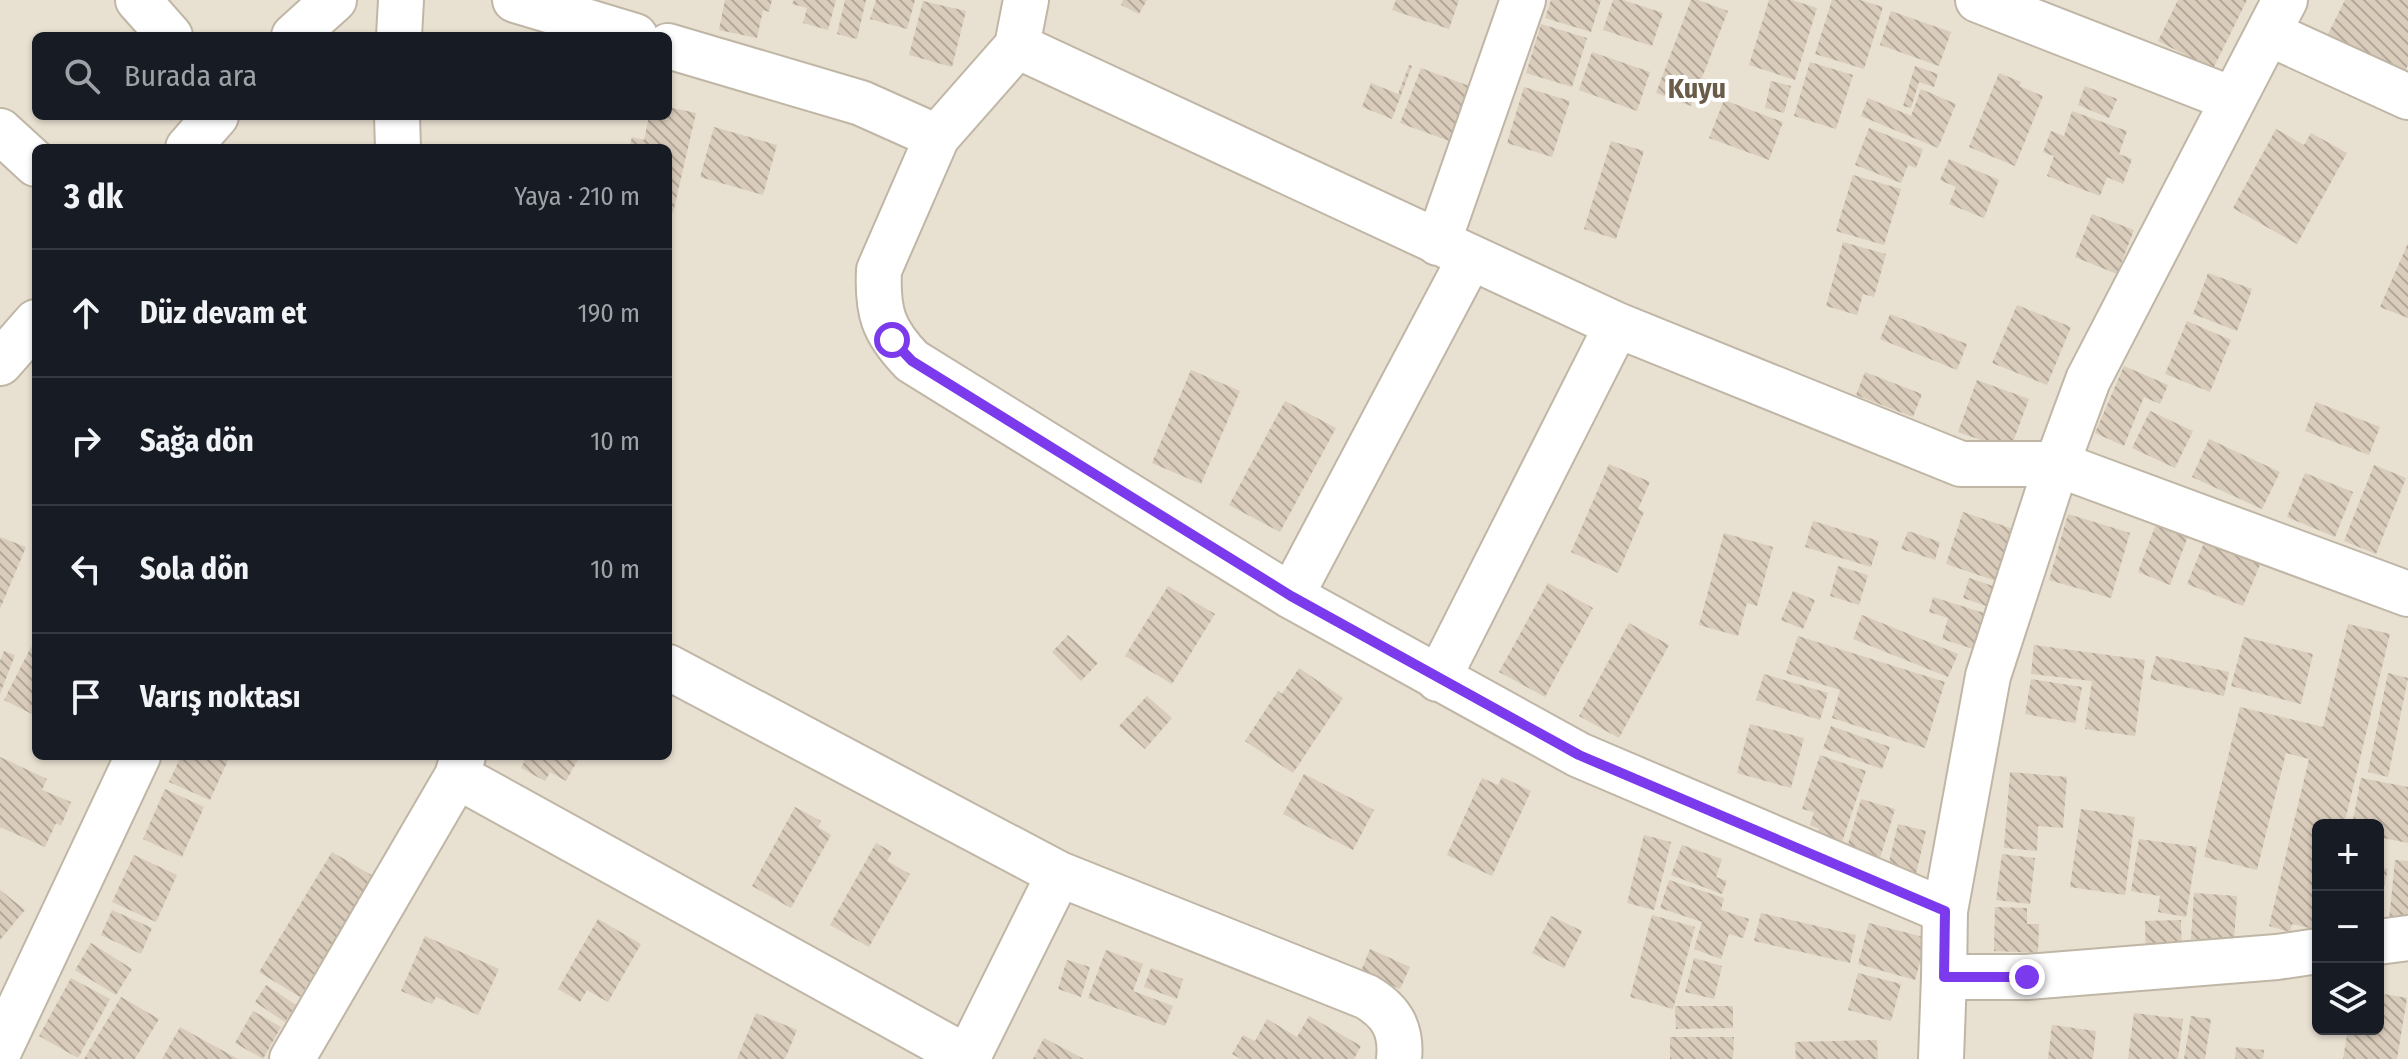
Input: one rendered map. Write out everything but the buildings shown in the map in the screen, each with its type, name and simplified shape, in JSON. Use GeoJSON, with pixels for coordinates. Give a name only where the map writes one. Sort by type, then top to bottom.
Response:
{"type":"FeatureCollection","features":[{"type":"Feature","properties":{"kind":"street"},"geometry":{"type":"LineString","coordinates":[[138,0],[166,32]]}},
{"type":"Feature","properties":{"kind":"street"},"geometry":{"type":"LineString","coordinates":[[298,32],[334,0]]}},
{"type":"Feature","properties":{"kind":"street"},"geometry":{"type":"LineString","coordinates":[[399,32],[401,0]]}},
{"type":"Feature","properties":{"kind":"street"},"geometry":{"type":"LineString","coordinates":[[515,0],[622,32]]}},
{"type":"Feature","properties":{"kind":"street"},"geometry":{"type":"LineString","coordinates":[[1026,0],[1017,46],[937,137],[879,270],[881,315],[892,340],[912,361],[1291,596],[1579,755],[1945,911]]}},
{"type":"Feature","properties":{"kind":"street"},"geometry":{"type":"LineString","coordinates":[[1291,596],[1454,250],[1523,0]]}},
{"type":"Feature","properties":{"kind":"street"},"geometry":{"type":"LineString","coordinates":[[1978,0],[2232,99]]}},
{"type":"Feature","properties":{"kind":"street"},"geometry":{"type":"LineString","coordinates":[[1941,1059],[1945,911],[1988,676],[2057,464],[2088,380],[2276,17],[2408,97]]}},
{"type":"Feature","properties":{"kind":"street"},"geometry":{"type":"LineString","coordinates":[[1017,46],[1617,325],[1961,464],[2057,464],[2408,594]]}},
{"type":"Feature","properties":{"kind":"street"},"geometry":{"type":"LineString","coordinates":[[672,47],[861,103],[937,137]]}},
{"type":"Feature","properties":{"kind":"street"},"geometry":{"type":"LineString","coordinates":[[192,144],[212,120]]}},
{"type":"Feature","properties":{"kind":"street"},"geometry":{"type":"LineString","coordinates":[[397,120],[398,144]]}},
{"type":"Feature","properties":{"kind":"street"},"geometry":{"type":"LineString","coordinates":[[0,131],[32,160]]}},
{"type":"Feature","properties":{"kind":"street"},"geometry":{"type":"LineString","coordinates":[[1438,679],[1617,325]]}},
{"type":"Feature","properties":{"kind":"street"},"geometry":{"type":"LineString","coordinates":[[0,363],[32,327]]}},
{"type":"Feature","properties":{"kind":"street"},"geometry":{"type":"LineString","coordinates":[[672,669],[1059,874],[1367,997],[1392,1017],[1399,1032],[1399,1059]]}},
{"type":"Feature","properties":{"kind":"street"},"geometry":{"type":"LineString","coordinates":[[0,1049],[136,760]]}},
{"type":"Feature","properties":{"kind":"street"},"geometry":{"type":"LineString","coordinates":[[292,1059],[460,766],[967,1059],[1059,874]]}},
{"type":"Feature","properties":{"kind":"street"},"geometry":{"type":"LineString","coordinates":[[2384,941],[2408,938]]}},
{"type":"Feature","properties":{"kind":"street"},"geometry":{"type":"LineString","coordinates":[[1944,977],[2027,977],[2312,952]]}},
{"type":"Feature","properties":{"kind":"shaded area"},"geometry":{"type":"Polygon","coordinates":[[[0,0],[2408,0],[2408,1059],[0,1059],[0,0]]]}},
{"type":"Feature","properties":{"kind":"district","name":"Kuyu"},"geometry":{"type":"Point","coordinates":[1697,88]}},
{"type":"Feature","properties":{"kind":"route"},"geometry":{"type":"LineString","coordinates":[[892,340],[912,361],[1291,596],[1438,679],[1579,755],[1945,911],[1944,977],[2027,977]]}}]}
